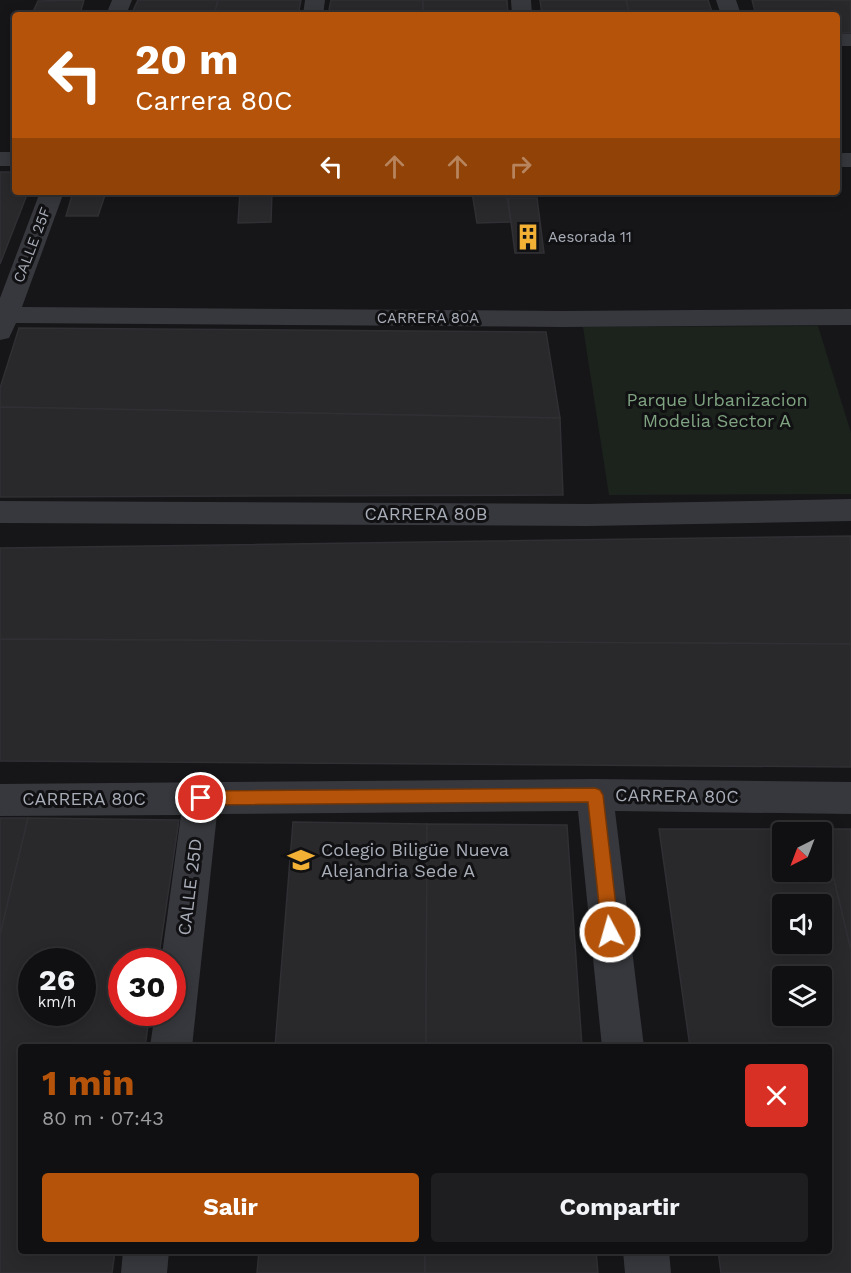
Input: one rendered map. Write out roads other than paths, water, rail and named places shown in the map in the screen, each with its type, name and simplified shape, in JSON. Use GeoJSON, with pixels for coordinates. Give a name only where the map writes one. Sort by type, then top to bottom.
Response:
{"type":"FeatureCollection","features":[{"type":"Feature","properties":{"kind":"street","name":"CALLE 25F"},"geometry":{"type":"LineString","coordinates":[[3,323],[51,195]]}},
{"type":"Feature","properties":{"kind":"street","name":"CARRERA 80A"},"geometry":{"type":"LineString","coordinates":[[3,323],[851,317]]}},
{"type":"Feature","properties":{"kind":"street","name":"CARRERA 80B"},"geometry":{"type":"LineString","coordinates":[[0,512],[587,515],[851,510]]}},
{"type":"Feature","properties":{"kind":"street","name":"CARRERA 80C"},"geometry":{"type":"LineString","coordinates":[[0,800],[595,795],[851,798]]}},
{"type":"Feature","properties":{"kind":"street"},"geometry":{"type":"LineString","coordinates":[[595,795],[623,1044]]}},
{"type":"Feature","properties":{"kind":"street","name":"CALLE 25D"},"geometry":{"type":"LineString","coordinates":[[171,1044],[201,798]]}},
{"type":"Feature","properties":{"kind":"street"},"geometry":{"type":"LineString","coordinates":[[144,1273],[146,1254]]}},
{"type":"Feature","properties":{"kind":"street"},"geometry":{"type":"LineString","coordinates":[[646,1254],[648,1273]]}},
{"type":"Feature","properties":{"kind":"place","name":"Aesorada 11"},"geometry":{"type":"Point","coordinates":[528,237]}},
{"type":"Feature","properties":{"kind":"place","name":"Colegio Biligüe Nueva Alejandria Sede A"},"geometry":{"type":"Point","coordinates":[301,860]}},
{"type":"Feature","properties":{"kind":"park label","name":"Parque Urbanizacion Modelia Sector A"},"geometry":{"type":"Point","coordinates":[717,410]}}]}
